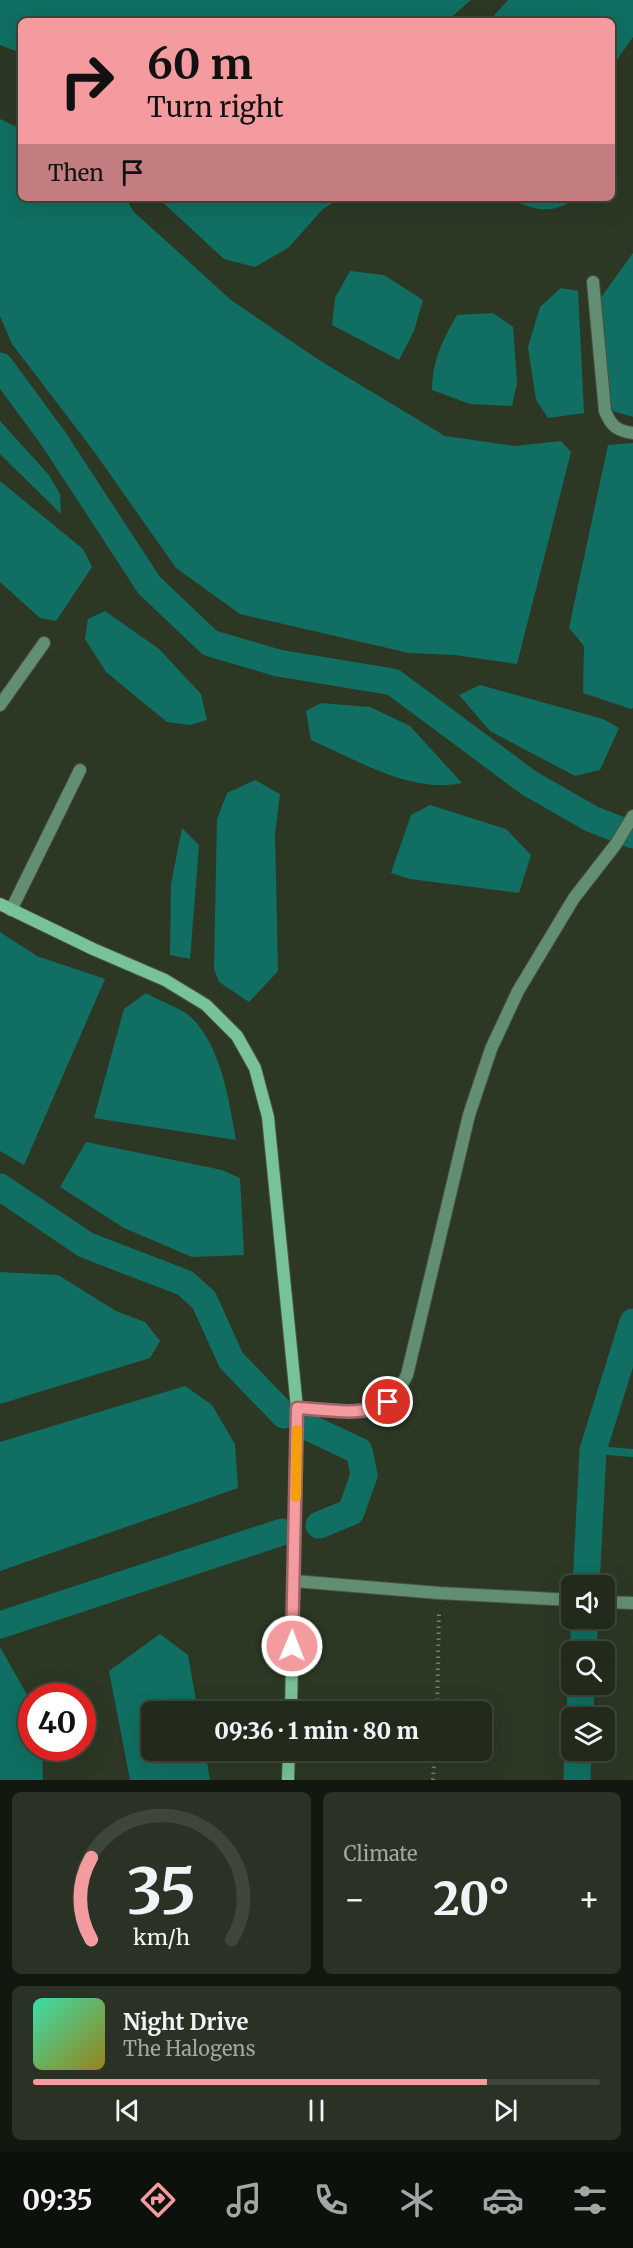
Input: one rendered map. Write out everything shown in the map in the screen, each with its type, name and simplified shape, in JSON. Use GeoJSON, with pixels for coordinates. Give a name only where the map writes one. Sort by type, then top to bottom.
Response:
{"type":"FeatureCollection","features":[{"type":"Feature","properties":{"kind":"street"},"geometry":{"type":"LineString","coordinates":[[593,282],[605,411],[610,423],[619,431],[633,433]]}},
{"type":"Feature","properties":{"kind":"street"},"geometry":{"type":"LineString","coordinates":[[0,705],[44,643]]}},
{"type":"Feature","properties":{"kind":"street"},"geometry":{"type":"LineString","coordinates":[[80,770],[6,907],[93,949],[165,980],[206,1005],[237,1036],[255,1068],[268,1117],[297,1408],[291,1701]]}},
{"type":"Feature","properties":{"kind":"street"},"geometry":{"type":"LineString","coordinates":[[297,1408],[362,1412],[376,1409],[400,1391],[407,1375],[469,1115],[491,1049],[518,991],[568,908],[616,844],[633,816]]}},
{"type":"Feature","properties":{"kind":"street"},"geometry":{"type":"LineString","coordinates":[[294,1581],[439,1593],[561,1599]]}},
{"type":"Feature","properties":{"kind":"street"},"geometry":{"type":"LineString","coordinates":[[615,1603],[633,1604]]}},
{"type":"Feature","properties":{"kind":"street"},"geometry":{"type":"LineString","coordinates":[[288,1780],[289,1761]]}},
{"type":"Feature","properties":{"kind":"path"},"geometry":{"type":"LineString","coordinates":[[437,1701],[439,1593]]}},
{"type":"Feature","properties":{"kind":"path"},"geometry":{"type":"LineString","coordinates":[[433,1780],[434,1761]]}},
{"type":"Feature","properties":{"kind":"water"},"geometry":{"type":"Polygon","coordinates":[[[0,0],[471,0],[450,18],[18,18],[18,52],[0,45],[0,0]]]}},
{"type":"Feature","properties":{"kind":"water"},"geometry":{"type":"Polygon","coordinates":[[[508,0],[633,0],[633,37],[615,63],[615,18],[492,18],[508,0]]]}},
{"type":"Feature","properties":{"kind":"water"},"geometry":{"type":"Polygon","coordinates":[[[0,119],[18,128],[18,201],[128,201],[133,211],[231,300],[319,360],[445,436],[515,446],[561,441],[571,452],[517,664],[455,655],[409,653],[240,614],[176,568],[93,450],[12,344],[0,316],[0,119]]]}},
{"type":"Feature","properties":{"kind":"water"},"geometry":{"type":"Polygon","coordinates":[[[161,201],[336,201],[323,209],[288,248],[255,267],[224,259],[161,201]]]}},
{"type":"Feature","properties":{"kind":"water"},"geometry":{"type":"Polygon","coordinates":[[[515,201],[572,201],[550,209],[526,206],[515,201]]]}},
{"type":"Feature","properties":{"kind":"water"},"geometry":{"type":"Polygon","coordinates":[[[633,253],[633,417],[613,411],[605,385],[597,303],[633,253]]]}},
{"type":"Feature","properties":{"kind":"water"},"geometry":{"type":"Polygon","coordinates":[[[350,271],[384,275],[423,300],[414,331],[399,360],[332,325],[335,298],[350,271]]]}},
{"type":"Feature","properties":{"kind":"water"},"geometry":{"type":"Polygon","coordinates":[[[561,288],[578,291],[584,413],[548,418],[536,400],[528,347],[540,307],[561,288]]]}},
{"type":"Feature","properties":{"kind":"water"},"geometry":{"type":"Polygon","coordinates":[[[493,313],[513,327],[517,383],[512,406],[470,404],[432,390],[432,379],[439,351],[457,315],[493,313]]]}},
{"type":"Feature","properties":{"kind":"water"},"geometry":{"type":"Polygon","coordinates":[[[0,421],[49,475],[60,494],[61,514],[0,454],[0,421]]]}},
{"type":"Feature","properties":{"kind":"water"},"geometry":{"type":"Polygon","coordinates":[[[633,443],[633,708],[631,709],[583,693],[584,646],[569,628],[608,445],[633,443]]]}},
{"type":"Feature","properties":{"kind":"water"},"geometry":{"type":"Polygon","coordinates":[[[0,481],[83,549],[92,567],[56,621],[40,618],[0,582],[0,481]]]}},
{"type":"Feature","properties":{"kind":"water"},"geometry":{"type":"Polygon","coordinates":[[[105,611],[159,649],[201,694],[207,720],[190,725],[167,722],[106,672],[85,639],[88,619],[105,611]]]}},
{"type":"Feature","properties":{"kind":"water"},"geometry":{"type":"Polygon","coordinates":[[[480,685],[603,719],[619,728],[600,770],[575,776],[490,731],[459,695],[480,685]]]}},
{"type":"Feature","properties":{"kind":"water"},"geometry":{"type":"Polygon","coordinates":[[[321,703],[370,707],[410,726],[462,783],[423,784],[404,780],[311,740],[306,711],[321,703]]]}},
{"type":"Feature","properties":{"kind":"water"},"geometry":{"type":"Polygon","coordinates":[[[255,780],[280,794],[275,834],[278,971],[249,1002],[219,982],[214,969],[217,819],[227,793],[255,780]]]}},
{"type":"Feature","properties":{"kind":"water"},"geometry":{"type":"Polygon","coordinates":[[[430,805],[506,829],[531,855],[519,893],[410,879],[391,873],[411,815],[430,805]]]}},
{"type":"Feature","properties":{"kind":"water"},"geometry":{"type":"Polygon","coordinates":[[[182,828],[199,845],[190,959],[170,955],[171,884],[182,828]]]}},
{"type":"Feature","properties":{"kind":"water"},"geometry":{"type":"Polygon","coordinates":[[[0,932],[37,956],[105,979],[24,1165],[0,1151],[0,932]]]}},
{"type":"Feature","properties":{"kind":"water"},"geometry":{"type":"Polygon","coordinates":[[[146,993],[184,1012],[206,1037],[221,1070],[236,1140],[94,1118],[124,1009],[146,993]]]}},
{"type":"Feature","properties":{"kind":"water"},"geometry":{"type":"Polygon","coordinates":[[[86,1142],[222,1170],[240,1178],[244,1255],[192,1257],[124,1228],[60,1187],[86,1142]]]}},
{"type":"Feature","properties":{"kind":"water"},"geometry":{"type":"Polygon","coordinates":[[[0,1272],[58,1275],[116,1311],[145,1322],[160,1341],[150,1358],[0,1404],[0,1272]]]}},
{"type":"Feature","properties":{"kind":"water"},"geometry":{"type":"Polygon","coordinates":[[[185,1386],[212,1405],[235,1444],[238,1488],[0,1571],[0,1442],[185,1386]]]}},
{"type":"Feature","properties":{"kind":"water"},"geometry":{"type":"Polygon","coordinates":[[[160,1634],[188,1655],[196,1701],[141,1701],[141,1761],[207,1761],[210,1780],[130,1780],[109,1671],[160,1634]]]}},
{"type":"Feature","properties":{"kind":"water"},"geometry":{"type":"Polygon","coordinates":[[[0,1647],[20,1683],[18,1683],[18,1761],[42,1761],[43,1780],[0,1780],[0,1647]]]}},
{"type":"Feature","properties":{"kind":"waterway"},"geometry":{"type":"LineString","coordinates":[[0,366],[53,438],[149,585],[210,643],[278,663],[393,682],[529,783],[592,819],[633,835]]}},
{"type":"Feature","properties":{"kind":"waterway"},"geometry":{"type":"LineString","coordinates":[[0,1187],[86,1245],[185,1283],[204,1300],[231,1360],[284,1415]]}},
{"type":"Feature","properties":{"kind":"waterway"},"geometry":{"type":"LineString","coordinates":[[587,1575],[593,1450],[633,1322]]}},
{"type":"Feature","properties":{"kind":"waterway"},"geometry":{"type":"LineString","coordinates":[[310,1428],[359,1451],[364,1475],[351,1512],[319,1525]]}},
{"type":"Feature","properties":{"kind":"waterway"},"geometry":{"type":"LineString","coordinates":[[593,1450],[633,1453]]}},
{"type":"Feature","properties":{"kind":"waterway"},"geometry":{"type":"LineString","coordinates":[[0,1625],[282,1532]]}},
{"type":"Feature","properties":{"kind":"waterway"},"geometry":{"type":"LineString","coordinates":[[584,1629],[584,1641]]}},
{"type":"Feature","properties":{"kind":"waterway"},"geometry":{"type":"LineString","coordinates":[[580,1707],[581,1695]]}},
{"type":"Feature","properties":{"kind":"waterway"},"geometry":{"type":"LineString","coordinates":[[577,1780],[578,1761]]}},
{"type":"Feature","properties":{"kind":"slow traffic"},"geometry":{"type":"LineString","coordinates":[[296,1497],[297,1430]]}},
{"type":"Feature","properties":{"kind":"route"},"geometry":{"type":"LineString","coordinates":[[292,1646],[297,1408],[362,1412],[376,1409],[388,1402]]}}]}
